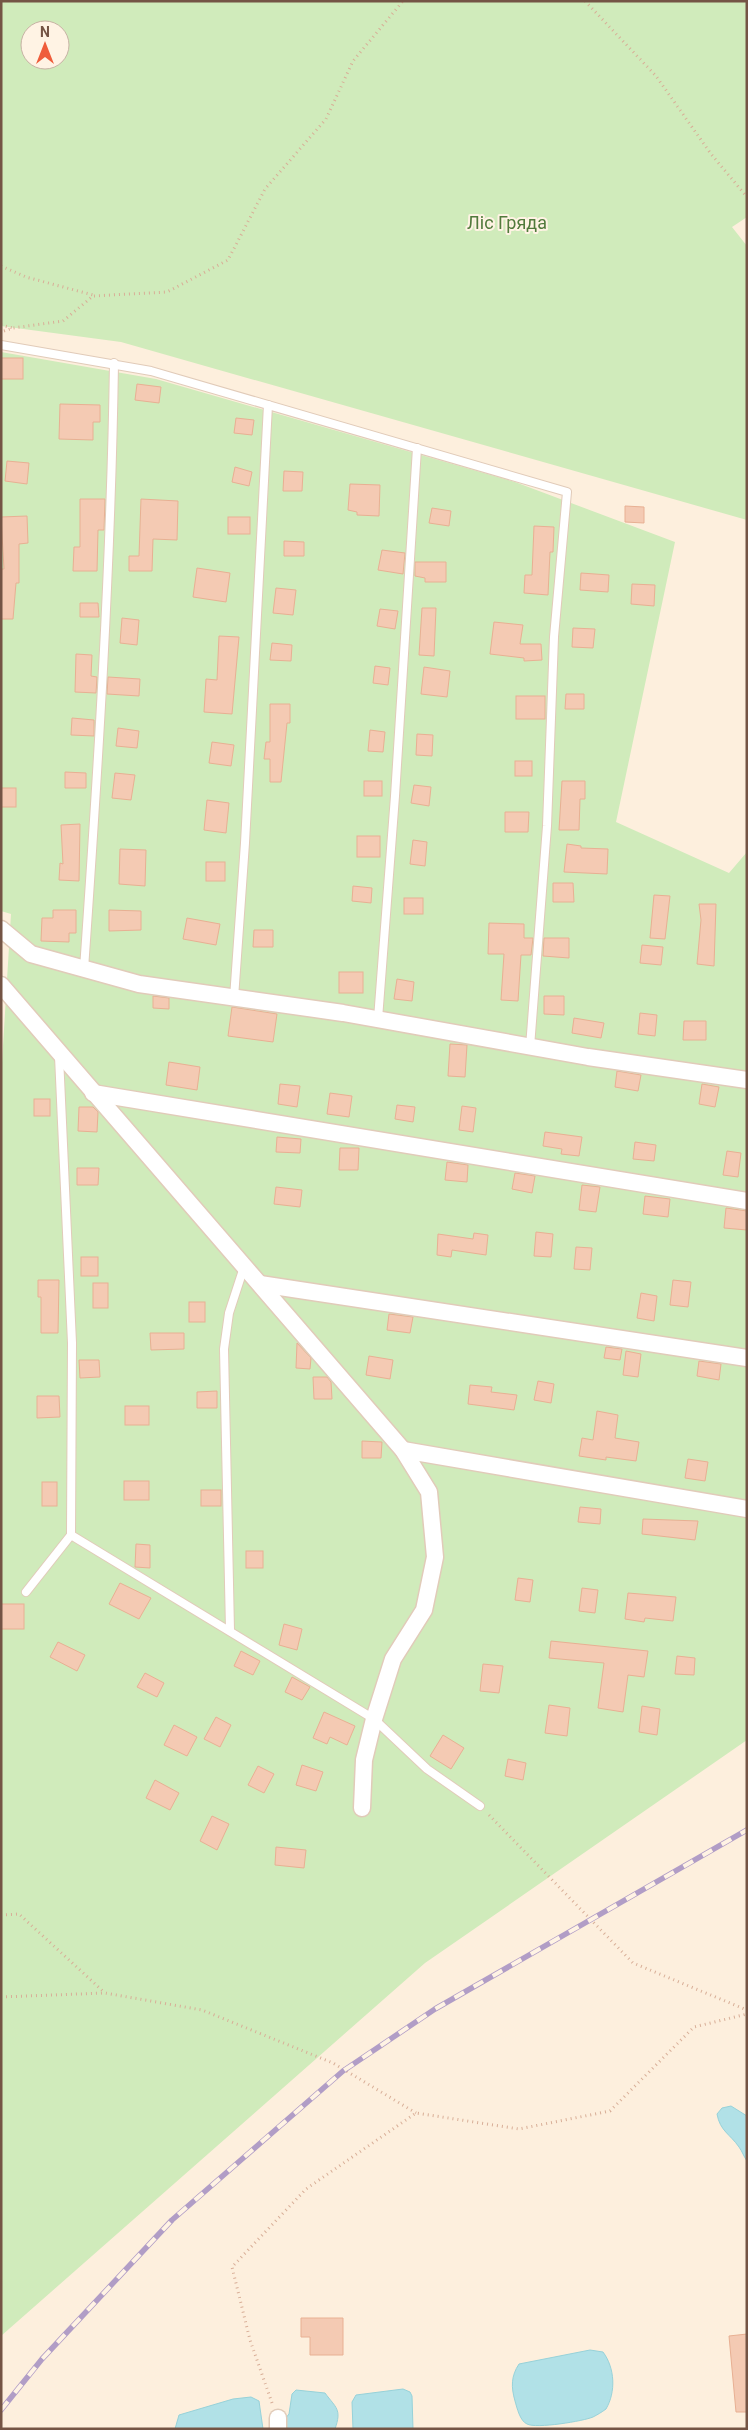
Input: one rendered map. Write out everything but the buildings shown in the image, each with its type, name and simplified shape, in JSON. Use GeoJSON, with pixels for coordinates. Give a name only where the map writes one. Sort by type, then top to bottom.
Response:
{"type":"FeatureCollection","features":[{"type":"Feature","properties":{"kind":"street"},"geometry":{"type":"LineString","coordinates":[[1,929],[31,954],[139,984],[378,1019],[530,1047],[747,1080]]}},
{"type":"Feature","properties":{"kind":"street"},"geometry":{"type":"LineString","coordinates":[[1,985],[403,1450],[429,1492],[435,1557],[424,1610],[393,1659],[374,1719],[364,1760],[362,1808]]}},
{"type":"Feature","properties":{"kind":"street"},"geometry":{"type":"LineString","coordinates":[[93,1093],[747,1201]]}},
{"type":"Feature","properties":{"kind":"street"},"geometry":{"type":"LineString","coordinates":[[260,1284],[747,1358]]}},
{"type":"Feature","properties":{"kind":"street"},"geometry":{"type":"LineString","coordinates":[[403,1450],[747,1509]]}},
{"type":"Feature","properties":{"kind":"lane"},"geometry":{"type":"LineString","coordinates":[[1,345],[114,363],[151,371],[567,492],[554,637],[547,826],[530,1047]]}},
{"type":"Feature","properties":{"kind":"lane"},"geometry":{"type":"LineString","coordinates":[[84,969],[96,790],[113,466],[114,363]]}},
{"type":"Feature","properties":{"kind":"lane"},"geometry":{"type":"LineString","coordinates":[[234,998],[245,843],[268,405]]}},
{"type":"Feature","properties":{"kind":"lane"},"geometry":{"type":"LineString","coordinates":[[378,1019],[395,796],[417,448]]}},
{"type":"Feature","properties":{"kind":"lane"},"geometry":{"type":"LineString","coordinates":[[26,1592],[70,1535],[72,1343],[59,1054]]}},
{"type":"Feature","properties":{"kind":"lane"},"geometry":{"type":"LineString","coordinates":[[230,1630],[224,1350],[229,1313],[244,1267]]}},
{"type":"Feature","properties":{"kind":"lane"},"geometry":{"type":"LineString","coordinates":[[70,1535],[230,1630],[374,1719],[426,1769],[480,1806]]}},
{"type":"Feature","properties":{"kind":"path"},"geometry":{"type":"LineString","coordinates":[[1,266],[26,277],[94,296],[167,292],[228,260],[265,189],[326,119],[353,61],[403,1]]}},
{"type":"Feature","properties":{"kind":"path"},"geometry":{"type":"LineString","coordinates":[[585,1],[656,76],[711,154],[747,197]]}},
{"type":"Feature","properties":{"kind":"path"},"geometry":{"type":"LineString","coordinates":[[1,332],[12,328],[63,321],[94,296]]}},
{"type":"Feature","properties":{"kind":"path"},"geometry":{"type":"LineString","coordinates":[[1,326],[12,328]]}},
{"type":"Feature","properties":{"kind":"path"},"geometry":{"type":"LineString","coordinates":[[480,1806],[633,1963],[747,2012]]}},
{"type":"Feature","properties":{"kind":"path"},"geometry":{"type":"LineString","coordinates":[[1,1915],[19,1914],[105,1994]]}},
{"type":"Feature","properties":{"kind":"path"},"geometry":{"type":"LineString","coordinates":[[1,1997],[105,1994],[202,2010],[333,2063],[416,2113],[519,2129],[610,2111],[694,2027],[747,2012]]}},
{"type":"Feature","properties":{"kind":"path"},"geometry":{"type":"LineString","coordinates":[[278,2423],[250,2340],[232,2267],[306,2189],[416,2113]]}},
{"type":"Feature","properties":{"kind":"green space","name":"Ліс Гряда"},"geometry":{"type":"Polygon","coordinates":[[[1,1],[747,1],[747,217],[732,227],[747,246],[747,520],[121,342],[1,326],[1,1]]]}},
{"type":"Feature","properties":{"kind":"green space"},"geometry":{"type":"Polygon","coordinates":[[[1,352],[156,379],[515,482],[675,542],[616,822],[729,873],[747,852],[747,1740],[425,1963],[1,2336],[1,1079],[11,914],[1,911],[1,352]]]}},
{"type":"Feature","properties":{"kind":"water"},"geometry":{"type":"Polygon","coordinates":[[[731,2106],[747,2116],[747,2161],[739,2147],[718,2120],[717,2114],[722,2108],[731,2106]]]}},
{"type":"Feature","properties":{"kind":"water"},"geometry":{"type":"Polygon","coordinates":[[[590,2350],[603,2352],[610,2365],[613,2388],[606,2409],[588,2419],[540,2426],[527,2424],[518,2411],[513,2391],[513,2377],[519,2364],[590,2350]]]}},
{"type":"Feature","properties":{"kind":"water"},"geometry":{"type":"Polygon","coordinates":[[[403,2389],[410,2392],[412,2396],[413,2429],[353,2429],[352,2402],[356,2395],[403,2389]]]}},
{"type":"Feature","properties":{"kind":"water"},"geometry":{"type":"Polygon","coordinates":[[[296,2390],[325,2393],[337,2409],[338,2417],[335,2429],[287,2429],[285,2419],[289,2414],[292,2394],[296,2390]]]}},
{"type":"Feature","properties":{"kind":"water"},"geometry":{"type":"Polygon","coordinates":[[[251,2397],[259,2401],[263,2429],[175,2429],[179,2415],[233,2399],[251,2397]]]}},
{"type":"Feature","properties":{"kind":"railway"},"geometry":{"type":"LineString","coordinates":[[1,2410],[42,2359],[172,2220],[343,2071],[435,2009],[747,1830]]}}]}
